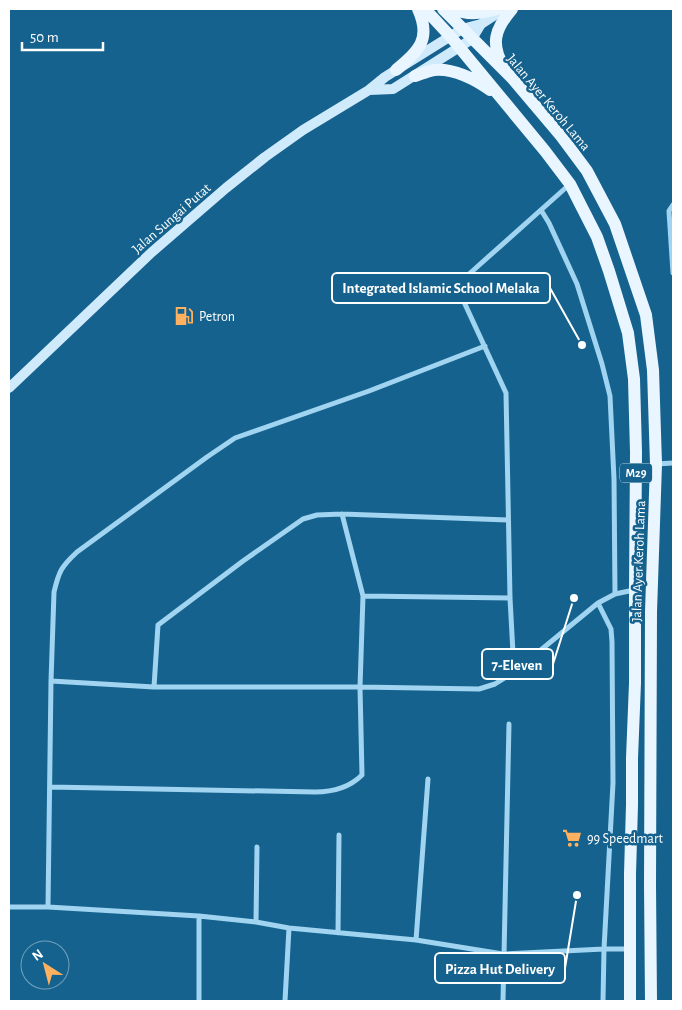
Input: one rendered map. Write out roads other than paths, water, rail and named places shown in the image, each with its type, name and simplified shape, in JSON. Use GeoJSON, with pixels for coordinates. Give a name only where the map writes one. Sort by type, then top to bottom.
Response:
{"type":"FeatureCollection","features":[{"type":"Feature","properties":{"kind":"main road"},"geometry":{"type":"LineString","coordinates":[[396,70],[413,55],[423,38],[422,19],[418,9]]}},
{"type":"Feature","properties":{"kind":"main road","name":"Jalan Ayer Keroh Lama"},"geometry":{"type":"LineString","coordinates":[[425,9],[460,48],[570,184],[597,237],[628,333],[634,379],[636,452],[635,683],[630,874],[630,1001]]}},
{"type":"Feature","properties":{"kind":"main road","name":"Jalan Ayer Keroh Lama"},"geometry":{"type":"LineString","coordinates":[[443,9],[512,78],[561,136],[587,172],[615,224],[646,315],[653,370],[656,464],[651,612],[651,1001]]}},
{"type":"Feature","properties":{"kind":"main road"},"geometry":{"type":"LineString","coordinates":[[454,9],[460,12],[472,13],[496,9]]}},
{"type":"Feature","properties":{"kind":"main road"},"geometry":{"type":"LineString","coordinates":[[472,39],[481,24],[504,9]]}},
{"type":"Feature","properties":{"kind":"main road"},"geometry":{"type":"LineString","coordinates":[[512,9],[502,21],[495,43],[502,63],[512,78]]}},
{"type":"Feature","properties":{"kind":"main road","name":"Jalan Sungai Putat"},"geometry":{"type":"LineString","coordinates":[[9,388],[152,252],[265,157],[303,130],[369,90],[385,77],[450,36],[462,29],[481,24]]}},
{"type":"Feature","properties":{"kind":"main road","name":"Jalan Sungai Putat"},"geometry":{"type":"LineString","coordinates":[[369,90],[393,89],[472,39]]}},
{"type":"Feature","properties":{"kind":"main road"},"geometry":{"type":"LineString","coordinates":[[415,76],[435,70],[452,72],[477,82],[500,97]]}},
{"type":"Feature","properties":{"kind":"main road"},"geometry":{"type":"LineString","coordinates":[[644,1001],[644,969],[640,960],[631,949],[642,940],[644,908],[650,885]]}},
{"type":"Feature","properties":{"kind":"street"},"geometry":{"type":"LineString","coordinates":[[514,672],[510,598],[506,393],[464,302],[463,284],[468,275],[570,184]]}},
{"type":"Feature","properties":{"kind":"street"},"geometry":{"type":"LineString","coordinates":[[673,205],[669,211],[673,273]]}},
{"type":"Feature","properties":{"kind":"street"},"geometry":{"type":"LineString","coordinates":[[541,210],[577,284],[610,396],[614,479],[614,594]]}},
{"type":"Feature","properties":{"kind":"street"},"geometry":{"type":"LineString","coordinates":[[48,907],[54,592],[57,577],[63,564],[235,438],[369,391],[485,346]]}},
{"type":"Feature","properties":{"kind":"street"},"geometry":{"type":"LineString","coordinates":[[656,464],[673,464]]}},
{"type":"Feature","properties":{"kind":"street"},"geometry":{"type":"LineString","coordinates":[[154,687],[158,625],[243,560],[303,519],[317,515],[342,514],[508,520]]}},
{"type":"Feature","properties":{"kind":"street"},"geometry":{"type":"LineString","coordinates":[[50,787],[329,792],[356,782],[362,775],[360,687],[363,596],[342,514]]}},
{"type":"Feature","properties":{"kind":"street"},"geometry":{"type":"LineString","coordinates":[[51,681],[154,687],[479,689],[495,684],[514,672],[598,603],[614,594],[634,590]]}},
{"type":"Feature","properties":{"kind":"street"},"geometry":{"type":"LineString","coordinates":[[363,596],[510,598]]}},
{"type":"Feature","properties":{"kind":"street"},"geometry":{"type":"LineString","coordinates":[[598,603],[611,629],[612,642],[613,783],[603,1001]]}},
{"type":"Feature","properties":{"kind":"street"},"geometry":{"type":"LineString","coordinates":[[503,1001],[509,724]]}},
{"type":"Feature","properties":{"kind":"street"},"geometry":{"type":"LineString","coordinates":[[416,940],[428,779]]}},
{"type":"Feature","properties":{"kind":"street"},"geometry":{"type":"LineString","coordinates":[[338,933],[339,836]]}},
{"type":"Feature","properties":{"kind":"street"},"geometry":{"type":"LineString","coordinates":[[256,922],[257,847]]}},
{"type":"Feature","properties":{"kind":"street"},"geometry":{"type":"LineString","coordinates":[[9,907],[48,907],[199,916],[256,922],[289,928],[416,940],[503,954],[631,949]]}},
{"type":"Feature","properties":{"kind":"street"},"geometry":{"type":"LineString","coordinates":[[199,916],[199,1001]]}},
{"type":"Feature","properties":{"kind":"street"},"geometry":{"type":"LineString","coordinates":[[285,1001],[289,928]]}},
{"type":"Feature","properties":{"kind":"place","name":"Petron"},"geometry":{"type":"Point","coordinates":[184,316]}},
{"type":"Feature","properties":{"kind":"place","name":"Integrated Islamic School Melaka"},"geometry":{"type":"Point","coordinates":[582,345]}},
{"type":"Feature","properties":{"kind":"place","name":"7-Eleven"},"geometry":{"type":"Point","coordinates":[574,598]}},
{"type":"Feature","properties":{"kind":"place","name":"99 Speedmart"},"geometry":{"type":"Point","coordinates":[572,838]}},
{"type":"Feature","properties":{"kind":"place","name":"Pizza Hut Delivery"},"geometry":{"type":"Point","coordinates":[577,895]}}]}
